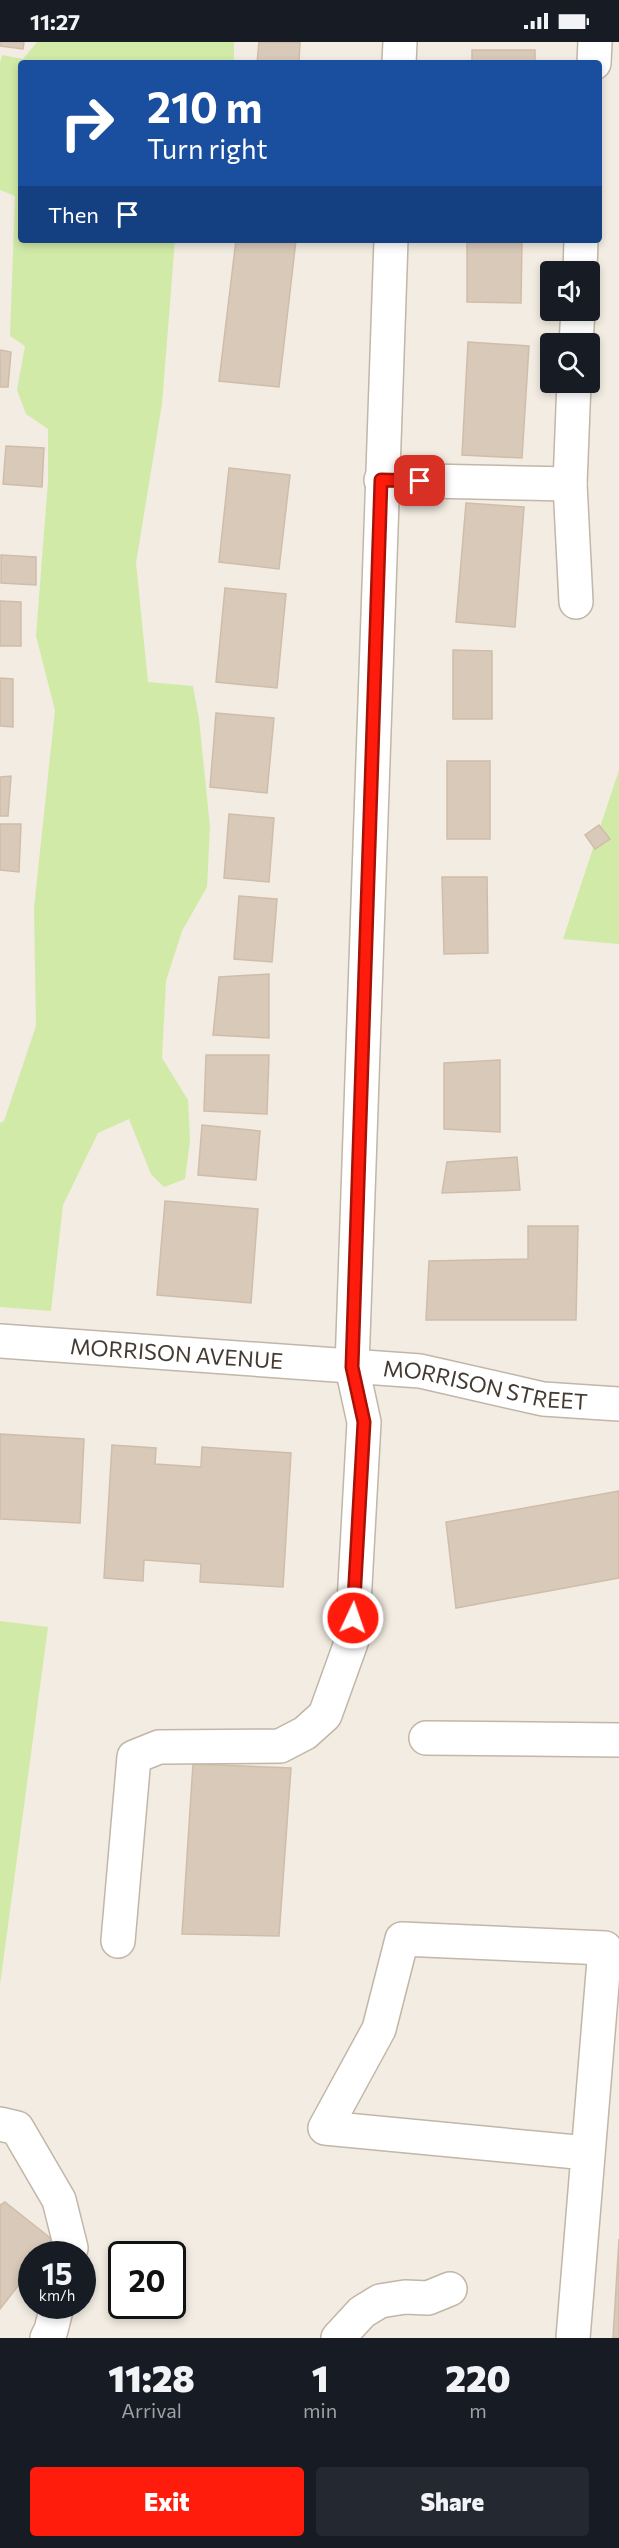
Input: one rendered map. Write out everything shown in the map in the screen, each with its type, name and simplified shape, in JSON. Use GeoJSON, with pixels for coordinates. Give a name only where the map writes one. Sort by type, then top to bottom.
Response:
{"type":"FeatureCollection","features":[{"type":"Feature","properties":{"kind":"street"},"geometry":{"type":"LineString","coordinates":[[399,60],[400,42]]}},
{"type":"Feature","properties":{"kind":"street"},"geometry":{"type":"LineString","coordinates":[[594,60],[595,42]]}},
{"type":"Feature","properties":{"kind":"street"},"geometry":{"type":"LineString","coordinates":[[118,1941],[134,1757],[159,1748],[280,1746],[305,1733],[325,1715],[352,1640],[364,1422],[352,1367],[390,243]]}},
{"type":"Feature","properties":{"kind":"street"},"geometry":{"type":"LineString","coordinates":[[580,261],[581,243]]}},
{"type":"Feature","properties":{"kind":"street"},"geometry":{"type":"LineString","coordinates":[[574,393],[570,484],[576,602]]}},
{"type":"Feature","properties":{"kind":"street"},"geometry":{"type":"LineString","coordinates":[[381,480],[570,484]]}},
{"type":"Feature","properties":{"kind":"street","name":"MORRISON AVENUE"},"geometry":{"type":"LineString","coordinates":[[0,1341],[352,1367]]}},
{"type":"Feature","properties":{"kind":"street","name":"MORRISON STREET"},"geometry":{"type":"LineString","coordinates":[[352,1367],[420,1371],[543,1400],[619,1404]]}},
{"type":"Feature","properties":{"kind":"street"},"geometry":{"type":"LineString","coordinates":[[426,1738],[619,1740]]}},
{"type":"Feature","properties":{"kind":"street"},"geometry":{"type":"LineString","coordinates":[[573,2338],[605,1948],[402,1939],[379,2029],[325,2128],[587,2153]]}},
{"type":"Feature","properties":{"kind":"street"},"geometry":{"type":"LineString","coordinates":[[0,2124],[17,2128],[59,2200],[69,2241]]}},
{"type":"Feature","properties":{"kind":"street"},"geometry":{"type":"LineString","coordinates":[[338,2338],[362,2312],[380,2301],[405,2297],[428,2298],[450,2289]]}},
{"type":"Feature","properties":{"kind":"street"},"geometry":{"type":"LineString","coordinates":[[47,2338],[54,2319]]}},
{"type":"Feature","properties":{"kind":"green space"},"geometry":{"type":"Polygon","coordinates":[[[37,42],[234,42],[234,60],[18,60],[18,243],[175,243],[162,404],[136,563],[148,682],[193,686],[199,719],[210,827],[207,887],[182,931],[166,981],[162,1058],[188,1100],[190,1141],[185,1179],[164,1187],[151,1174],[129,1119],[98,1133],[63,1205],[51,1311],[0,1307],[0,1123],[4,1121],[36,1026],[34,908],[55,710],[36,636],[48,481],[48,429],[26,414],[17,390],[25,346],[10,336],[15,196],[0,190],[0,63],[2,55],[23,59],[37,42]]]}},
{"type":"Feature","properties":{"kind":"green space"},"geometry":{"type":"Polygon","coordinates":[[[619,770],[619,944],[563,939],[619,770]]]}},
{"type":"Feature","properties":{"kind":"green space"},"geometry":{"type":"Polygon","coordinates":[[[0,1621],[48,1627],[0,1985],[0,1621]]]}},
{"type":"Feature","properties":{"kind":"building"},"geometry":{"type":"Polygon","coordinates":[[[0,42],[24,42],[23,49],[0,46],[0,42]]]}},
{"type":"Feature","properties":{"kind":"building"},"geometry":{"type":"Polygon","coordinates":[[[259,42],[300,42],[299,60],[257,60],[259,42]]]}},
{"type":"Feature","properties":{"kind":"building"},"geometry":{"type":"Polygon","coordinates":[[[472,50],[535,50],[535,60],[472,60],[472,50]]]}},
{"type":"Feature","properties":{"kind":"building"},"geometry":{"type":"Polygon","coordinates":[[[236,243],[296,243],[279,387],[219,381],[236,243]]]}},
{"type":"Feature","properties":{"kind":"building"},"geometry":{"type":"Polygon","coordinates":[[[467,243],[522,243],[521,303],[467,302],[467,243]]]}},
{"type":"Feature","properties":{"kind":"building"},"geometry":{"type":"Polygon","coordinates":[[[468,342],[529,346],[522,458],[462,455],[468,342]]]}},
{"type":"Feature","properties":{"kind":"building"},"geometry":{"type":"Polygon","coordinates":[[[0,350],[11,352],[8,387],[0,387],[0,350]]]}},
{"type":"Feature","properties":{"kind":"building"},"geometry":{"type":"Polygon","coordinates":[[[6,446],[44,448],[42,487],[3,484],[6,446]]]}},
{"type":"Feature","properties":{"kind":"building"},"geometry":{"type":"Polygon","coordinates":[[[229,468],[290,475],[279,569],[219,562],[229,468]]]}},
{"type":"Feature","properties":{"kind":"building"},"geometry":{"type":"Polygon","coordinates":[[[466,503],[524,507],[515,627],[456,622],[466,503]]]}},
{"type":"Feature","properties":{"kind":"building"},"geometry":{"type":"Polygon","coordinates":[[[1,555],[36,557],[36,585],[1,583],[1,555]]]}},
{"type":"Feature","properties":{"kind":"building"},"geometry":{"type":"Polygon","coordinates":[[[225,588],[286,594],[277,688],[216,682],[225,588]]]}},
{"type":"Feature","properties":{"kind":"building"},"geometry":{"type":"Polygon","coordinates":[[[0,601],[21,602],[21,646],[0,646],[0,601]]]}},
{"type":"Feature","properties":{"kind":"building"},"geometry":{"type":"Polygon","coordinates":[[[453,650],[492,651],[492,719],[453,719],[453,650]]]}},
{"type":"Feature","properties":{"kind":"building"},"geometry":{"type":"Polygon","coordinates":[[[0,678],[13,679],[13,727],[0,726],[0,678]]]}},
{"type":"Feature","properties":{"kind":"building"},"geometry":{"type":"Polygon","coordinates":[[[216,713],[274,718],[267,793],[210,787],[216,713]]]}},
{"type":"Feature","properties":{"kind":"building"},"geometry":{"type":"Polygon","coordinates":[[[447,761],[490,761],[490,839],[447,839],[447,761]]]}},
{"type":"Feature","properties":{"kind":"building"},"geometry":{"type":"Polygon","coordinates":[[[11,776],[8,816],[0,816],[0,777],[11,776]]]}},
{"type":"Feature","properties":{"kind":"building"},"geometry":{"type":"Polygon","coordinates":[[[229,814],[274,818],[269,882],[224,878],[229,814]]]}},
{"type":"Feature","properties":{"kind":"building"},"geometry":{"type":"Polygon","coordinates":[[[0,824],[21,824],[19,872],[0,870],[0,824]]]}},
{"type":"Feature","properties":{"kind":"building"},"geometry":{"type":"Polygon","coordinates":[[[599,825],[610,839],[595,849],[585,835],[599,825]]]}},
{"type":"Feature","properties":{"kind":"building"},"geometry":{"type":"Polygon","coordinates":[[[442,877],[487,877],[488,953],[444,954],[442,877]]]}},
{"type":"Feature","properties":{"kind":"building"},"geometry":{"type":"Polygon","coordinates":[[[239,896],[277,899],[272,962],[234,959],[239,896]]]}},
{"type":"Feature","properties":{"kind":"building"},"geometry":{"type":"Polygon","coordinates":[[[269,974],[269,1038],[213,1035],[219,977],[269,974]]]}},
{"type":"Feature","properties":{"kind":"building"},"geometry":{"type":"Polygon","coordinates":[[[206,1055],[269,1055],[267,1114],[204,1111],[206,1055]]]}},
{"type":"Feature","properties":{"kind":"building"},"geometry":{"type":"Polygon","coordinates":[[[500,1060],[500,1132],[444,1129],[444,1063],[500,1060]]]}},
{"type":"Feature","properties":{"kind":"building"},"geometry":{"type":"Polygon","coordinates":[[[202,1125],[260,1131],[256,1180],[198,1175],[202,1125]]]}},
{"type":"Feature","properties":{"kind":"building"},"geometry":{"type":"Polygon","coordinates":[[[517,1157],[520,1190],[442,1193],[447,1162],[517,1157]]]}},
{"type":"Feature","properties":{"kind":"building"},"geometry":{"type":"Polygon","coordinates":[[[165,1201],[258,1209],[251,1303],[157,1295],[165,1201]]]}},
{"type":"Feature","properties":{"kind":"building"},"geometry":{"type":"Polygon","coordinates":[[[528,1226],[578,1226],[576,1320],[426,1320],[429,1261],[528,1259],[528,1226]]]}},
{"type":"Feature","properties":{"kind":"building"},"geometry":{"type":"Polygon","coordinates":[[[0,1434],[84,1439],[80,1523],[0,1519],[0,1434]]]}},
{"type":"Feature","properties":{"kind":"building"},"geometry":{"type":"Polygon","coordinates":[[[112,1445],[156,1448],[155,1464],[201,1467],[202,1447],[291,1453],[283,1587],[200,1582],[201,1564],[144,1560],[143,1581],[104,1578],[112,1445]]]}},
{"type":"Feature","properties":{"kind":"building"},"geometry":{"type":"Polygon","coordinates":[[[619,1491],[619,1578],[456,1608],[446,1522],[619,1491]]]}},
{"type":"Feature","properties":{"kind":"building"},"geometry":{"type":"Polygon","coordinates":[[[193,1764],[291,1768],[279,1936],[182,1934],[193,1764]]]}},
{"type":"Feature","properties":{"kind":"building"},"geometry":{"type":"Polygon","coordinates":[[[5,2202],[53,2240],[18,2241],[18,2286],[0,2309],[0,2205],[5,2202]]]}},
{"type":"Feature","properties":{"kind":"building"},"geometry":{"type":"Polygon","coordinates":[[[619,2239],[619,2338],[613,2338],[619,2239]]]}},
{"type":"Feature","properties":{"kind":"route"},"geometry":{"type":"LineString","coordinates":[[353,1618],[364,1422],[352,1367],[381,480],[420,481]]}}]}
